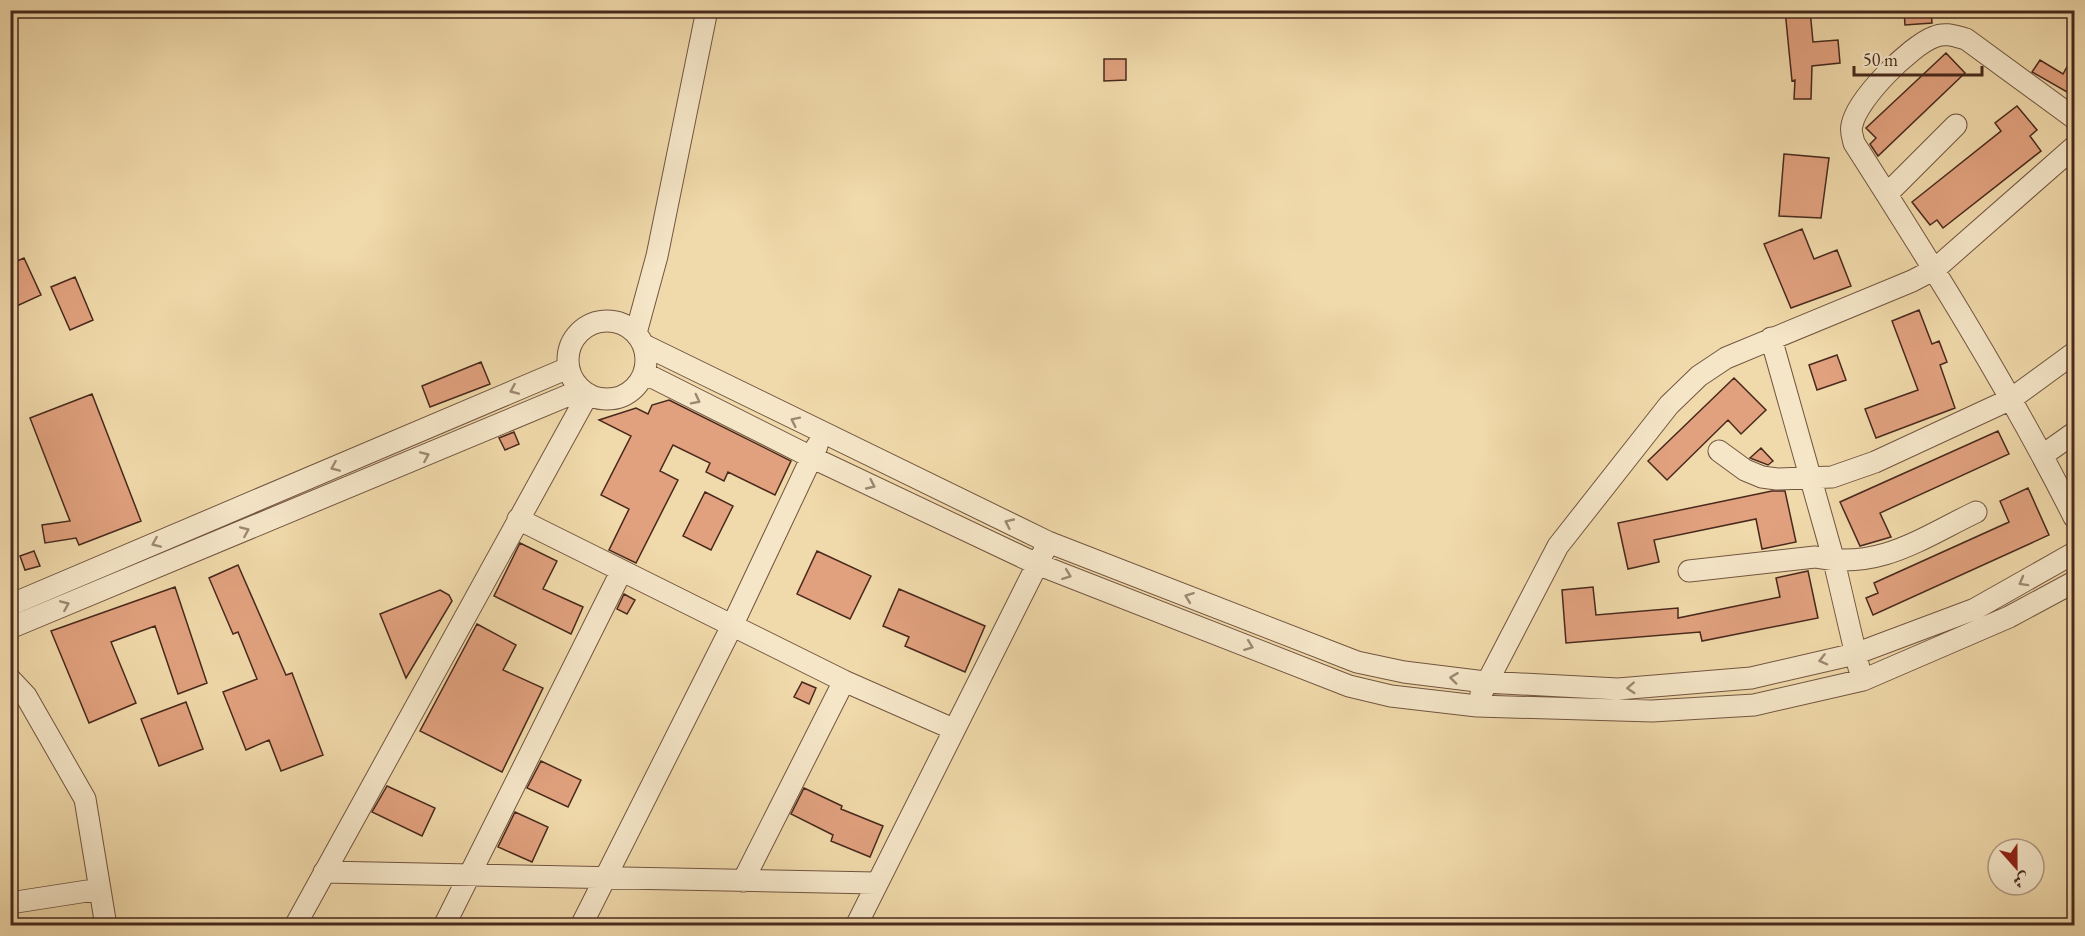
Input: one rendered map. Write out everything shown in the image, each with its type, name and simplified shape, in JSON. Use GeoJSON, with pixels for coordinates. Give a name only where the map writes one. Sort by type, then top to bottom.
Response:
{"type":"FeatureCollection","features":[{"type":"Feature","properties":{"kind":"street"},"geometry":{"type":"LineString","coordinates":[[707,10],[640,339],[646,364],[644,373],[630,391],[620,397],[609,399],[584,392],[572,378],[568,368],[568,356],[576,336],[594,322],[616,322],[640,339],[822,434],[1048,542],[1357,662],[1404,672],[1485,682],[1618,689],[1751,678],[1855,654],[1975,609],[2074,553]]}},
{"type":"Feature","properties":{"kind":"street"},"geometry":{"type":"LineString","coordinates":[[2074,118],[1966,39],[1947,34],[1933,37],[1898,62],[1860,105],[1851,126],[1854,143],[1935,269],[2043,455],[2074,517]]}},
{"type":"Feature","properties":{"kind":"street"},"geometry":{"type":"LineString","coordinates":[[1887,194],[1956,125]]}},
{"type":"Feature","properties":{"kind":"street"},"geometry":{"type":"LineString","coordinates":[[1478,705],[1485,682],[1558,546],[1669,405],[1699,376],[1726,358],[1912,282],[1935,269],[2074,147]]}},
{"type":"Feature","properties":{"kind":"street"},"geometry":{"type":"LineString","coordinates":[[1771,338],[1834,561],[1863,680]]}},
{"type":"Feature","properties":{"kind":"street"},"geometry":{"type":"LineString","coordinates":[[1719,451],[1745,470],[1762,477],[1832,477],[1875,462],[2011,399],[2074,353]]}},
{"type":"Feature","properties":{"kind":"street"},"geometry":{"type":"LineString","coordinates":[[10,605],[568,368]]}},
{"type":"Feature","properties":{"kind":"street"},"geometry":{"type":"LineString","coordinates":[[644,373],[811,457],[1037,564],[1349,686],[1391,696],[1478,705],[1652,711],[1754,705],[1863,680],[2009,617],[2074,582]]}},
{"type":"Feature","properties":{"kind":"street"},"geometry":{"type":"LineString","coordinates":[[294,926],[518,519],[584,392]]}},
{"type":"Feature","properties":{"kind":"street"},"geometry":{"type":"LineString","coordinates":[[10,628],[584,392]]}},
{"type":"Feature","properties":{"kind":"street"},"geometry":{"type":"LineString","coordinates":[[2043,455],[2074,433]]}},
{"type":"Feature","properties":{"kind":"street"},"geometry":{"type":"LineString","coordinates":[[581,926],[732,626],[822,434]]}},
{"type":"Feature","properties":{"kind":"street"},"geometry":{"type":"LineString","coordinates":[[1689,571],[1815,557],[1834,561],[1862,561],[1887,555],[1976,512]]}},
{"type":"Feature","properties":{"kind":"street"},"geometry":{"type":"LineString","coordinates":[[518,519],[844,681],[953,729]]}},
{"type":"Feature","properties":{"kind":"street"},"geometry":{"type":"LineString","coordinates":[[856,926],[1048,542]]}},
{"type":"Feature","properties":{"kind":"street"},"geometry":{"type":"LineString","coordinates":[[444,926],[621,572]]}},
{"type":"Feature","properties":{"kind":"street"},"geometry":{"type":"LineString","coordinates":[[10,679],[26,696],[85,799],[106,926]]}},
{"type":"Feature","properties":{"kind":"street"},"geometry":{"type":"LineString","coordinates":[[743,881],[844,681]]}},
{"type":"Feature","properties":{"kind":"street"},"geometry":{"type":"LineString","coordinates":[[324,872],[876,883]]}},
{"type":"Feature","properties":{"kind":"street"},"geometry":{"type":"LineString","coordinates":[[10,903],[100,889]]}},
{"type":"Feature","properties":{"kind":"building"},"geometry":{"type":"Polygon","coordinates":[[[1785,10],[1810,10],[1813,42],[1838,40],[1840,63],[1812,66],[1811,99],[1794,99],[1795,80],[1792,81],[1785,10]]]}},
{"type":"Feature","properties":{"kind":"building"},"geometry":{"type":"Polygon","coordinates":[[[1904,10],[1931,10],[1932,23],[1905,25],[1904,10]]]}},
{"type":"Feature","properties":{"kind":"building"},"geometry":{"type":"Polygon","coordinates":[[[1946,53],[1965,73],[1878,156],[1870,144],[1876,138],[1866,128],[1946,53]]]}},
{"type":"Feature","properties":{"kind":"building"},"geometry":{"type":"Polygon","coordinates":[[[2074,54],[2074,96],[2032,72],[2040,60],[2063,74],[2074,54]]]}},
{"type":"Feature","properties":{"kind":"building"},"geometry":{"type":"Polygon","coordinates":[[[1104,59],[1126,59],[1126,80],[1104,81],[1104,59]]]}},
{"type":"Feature","properties":{"kind":"building"},"geometry":{"type":"Polygon","coordinates":[[[2017,106],[2037,130],[2030,136],[2041,151],[1943,228],[1937,220],[1930,225],[1912,202],[2001,131],[1995,123],[2017,106]]]}},
{"type":"Feature","properties":{"kind":"building"},"geometry":{"type":"Polygon","coordinates":[[[1784,154],[1829,158],[1821,218],[1779,216],[1784,154]]]}},
{"type":"Feature","properties":{"kind":"building"},"geometry":{"type":"Polygon","coordinates":[[[1802,229],[1814,259],[1837,250],[1851,286],[1791,308],[1764,244],[1802,229]]]}},
{"type":"Feature","properties":{"kind":"building"},"geometry":{"type":"Polygon","coordinates":[[[24,258],[41,295],[10,309],[10,264],[24,258]]]}},
{"type":"Feature","properties":{"kind":"building"},"geometry":{"type":"Polygon","coordinates":[[[75,277],[93,320],[70,330],[51,287],[75,277]]]}},
{"type":"Feature","properties":{"kind":"building"},"geometry":{"type":"Polygon","coordinates":[[[1919,310],[1932,344],[1939,341],[1947,362],[1940,365],[1955,408],[1876,438],[1865,409],[1918,390],[1892,321],[1919,310]]]}},
{"type":"Feature","properties":{"kind":"building"},"geometry":{"type":"Polygon","coordinates":[[[1837,355],[1846,380],[1817,390],[1809,365],[1837,355]]]}},
{"type":"Feature","properties":{"kind":"building"},"geometry":{"type":"Polygon","coordinates":[[[481,362],[490,384],[430,407],[422,386],[481,362]]]}},
{"type":"Feature","properties":{"kind":"building"},"geometry":{"type":"Polygon","coordinates":[[[1734,378],[1766,410],[1741,434],[1728,420],[1667,480],[1648,461],[1734,378]]]}},
{"type":"Feature","properties":{"kind":"building"},"geometry":{"type":"Polygon","coordinates":[[[92,394],[141,521],[79,545],[76,538],[45,543],[42,525],[70,521],[30,418],[92,394]]]}},
{"type":"Feature","properties":{"kind":"building"},"geometry":{"type":"Polygon","coordinates":[[[669,400],[791,461],[775,495],[728,472],[724,481],[706,472],[710,463],[673,445],[660,471],[678,480],[636,563],[609,550],[629,509],[601,495],[631,436],[599,420],[636,408],[648,414],[652,405],[669,400]]]}},
{"type":"Feature","properties":{"kind":"building"},"geometry":{"type":"Polygon","coordinates":[[[1998,431],[2009,454],[1880,513],[1891,537],[1860,546],[1840,502],[1998,431]]]}},
{"type":"Feature","properties":{"kind":"building"},"geometry":{"type":"Polygon","coordinates":[[[514,432],[519,444],[505,450],[499,438],[514,432]]]}},
{"type":"Feature","properties":{"kind":"building"},"geometry":{"type":"Polygon","coordinates":[[[1761,448],[1773,461],[1768,465],[1750,458],[1761,448]]]}},
{"type":"Feature","properties":{"kind":"building"},"geometry":{"type":"Polygon","coordinates":[[[2028,488],[2049,535],[1873,615],[1866,598],[1878,593],[1874,583],[2009,522],[2000,501],[2028,488]]]}},
{"type":"Feature","properties":{"kind":"building"},"geometry":{"type":"Polygon","coordinates":[[[1772,491],[1785,491],[1796,542],[1762,549],[1756,519],[1654,540],[1659,562],[1628,569],[1618,523],[1772,491]]]}},
{"type":"Feature","properties":{"kind":"building"},"geometry":{"type":"Polygon","coordinates":[[[705,492],[733,506],[711,550],[683,536],[705,492]]]}},
{"type":"Feature","properties":{"kind":"building"},"geometry":{"type":"Polygon","coordinates":[[[520,543],[557,561],[543,589],[583,607],[571,634],[494,596],[520,543]]]}},
{"type":"Feature","properties":{"kind":"building"},"geometry":{"type":"Polygon","coordinates":[[[34,551],[40,566],[25,570],[20,556],[34,551]]]}},
{"type":"Feature","properties":{"kind":"building"},"geometry":{"type":"Polygon","coordinates":[[[817,551],[871,576],[850,619],[797,594],[817,551]]]}},
{"type":"Feature","properties":{"kind":"building"},"geometry":{"type":"Polygon","coordinates":[[[238,565],[286,675],[292,673],[323,755],[281,771],[269,740],[246,750],[223,692],[257,679],[238,632],[233,634],[209,578],[238,565]]]}},
{"type":"Feature","properties":{"kind":"building"},"geometry":{"type":"Polygon","coordinates":[[[1808,571],[1818,618],[1702,641],[1700,632],[1566,643],[1562,590],[1593,587],[1596,615],[1678,608],[1678,618],[1780,597],[1776,578],[1808,571]]]}},
{"type":"Feature","properties":{"kind":"building"},"geometry":{"type":"Polygon","coordinates":[[[175,587],[207,683],[178,694],[155,626],[111,642],[136,703],[89,723],[51,631],[175,587]]]}},
{"type":"Feature","properties":{"kind":"building"},"geometry":{"type":"Polygon","coordinates":[[[899,589],[985,626],[965,672],[905,646],[909,637],[883,626],[899,589]]]}},
{"type":"Feature","properties":{"kind":"building"},"geometry":{"type":"Polygon","coordinates":[[[440,590],[449,595],[452,601],[406,678],[380,614],[440,590]]]}},
{"type":"Feature","properties":{"kind":"building"},"geometry":{"type":"Polygon","coordinates":[[[624,594],[635,600],[627,614],[617,609],[624,594]]]}},
{"type":"Feature","properties":{"kind":"building"},"geometry":{"type":"Polygon","coordinates":[[[477,624],[516,645],[503,670],[543,688],[502,772],[420,731],[477,624]]]}},
{"type":"Feature","properties":{"kind":"building"},"geometry":{"type":"Polygon","coordinates":[[[802,682],[816,688],[809,704],[794,697],[802,682]]]}},
{"type":"Feature","properties":{"kind":"building"},"geometry":{"type":"Polygon","coordinates":[[[186,702],[203,749],[159,766],[141,719],[186,702]]]}},
{"type":"Feature","properties":{"kind":"building"},"geometry":{"type":"Polygon","coordinates":[[[541,761],[581,780],[568,807],[527,788],[541,761]]]}},
{"type":"Feature","properties":{"kind":"building"},"geometry":{"type":"Polygon","coordinates":[[[387,786],[435,808],[422,836],[372,812],[387,786]]]}},
{"type":"Feature","properties":{"kind":"building"},"geometry":{"type":"Polygon","coordinates":[[[804,788],[842,806],[841,809],[883,826],[870,857],[831,841],[833,835],[791,814],[804,788]]]}},
{"type":"Feature","properties":{"kind":"building"},"geometry":{"type":"Polygon","coordinates":[[[515,812],[548,827],[532,862],[498,847],[515,812]]]}}]}
